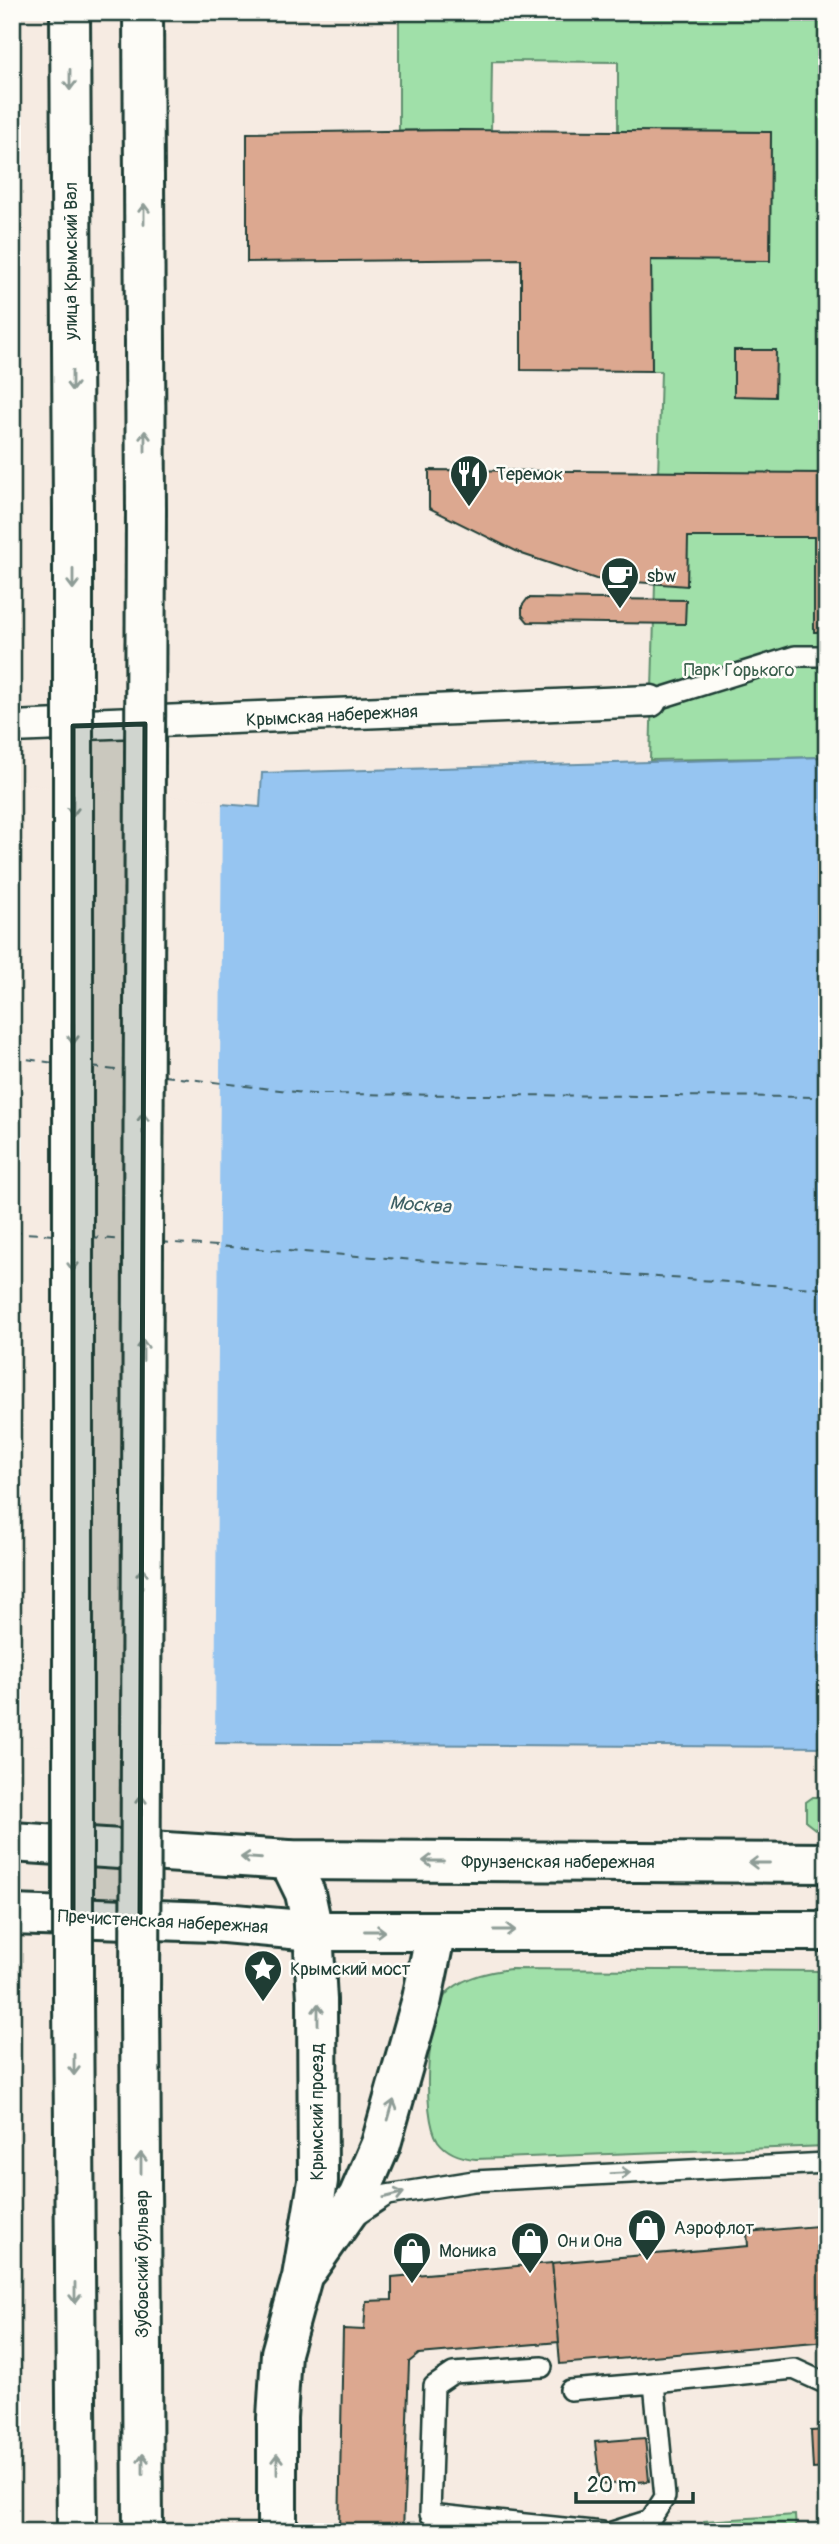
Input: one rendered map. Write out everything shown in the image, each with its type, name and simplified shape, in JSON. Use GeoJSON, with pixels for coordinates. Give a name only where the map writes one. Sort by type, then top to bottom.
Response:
{"type":"FeatureCollection","features":[{"type":"Feature","properties":{"kind":"main road","name":"улица Крымский Вал"},"geometry":{"type":"LineString","coordinates":[[69,12],[73,510],[73,1997],[77,2532]]}},
{"type":"Feature","properties":{"kind":"main road","name":"Зубовский бульвар"},"geometry":{"type":"LineString","coordinates":[[143,12],[146,510],[140,1996],[143,2532]]}},
{"type":"Feature","properties":{"kind":"main road"},"geometry":{"type":"LineString","coordinates":[[12,1842],[289,1860]]}},
{"type":"Feature","properties":{"kind":"main road","name":"Фрунзенская набережная"},"geometry":{"type":"LineString","coordinates":[[289,1860],[827,1863]]}},
{"type":"Feature","properties":{"kind":"main road","name":"Крымский проезд"},"geometry":{"type":"LineString","coordinates":[[277,2532],[277,2418],[281,2353],[302,2277],[318,2181],[317,2000],[313,1931],[305,1893],[289,1860]]}},
{"type":"Feature","properties":{"kind":"main road","name":"Пречистенская набережная"},"geometry":{"type":"LineString","coordinates":[[12,1915],[213,1922],[313,1931]]}},
{"type":"Feature","properties":{"kind":"main road"},"geometry":{"type":"LineString","coordinates":[[313,1931],[827,1931]]}},
{"type":"Feature","properties":{"kind":"main road"},"geometry":{"type":"LineString","coordinates":[[302,2277],[358,2197],[381,2144],[422,2000],[436,1931]]}},
{"type":"Feature","properties":{"kind":"street","name":"Крымская набережная"},"geometry":{"type":"LineString","coordinates":[[12,727],[651,701]]}},
{"type":"Feature","properties":{"kind":"lane"},"geometry":{"type":"LineString","coordinates":[[651,701],[794,656],[827,656]]}},
{"type":"Feature","properties":{"kind":"lane"},"geometry":{"type":"LineString","coordinates":[[336,2229],[387,2195],[474,2181],[827,2163]]}},
{"type":"Feature","properties":{"kind":"lane"},"geometry":{"type":"LineString","coordinates":[[542,2367],[453,2374],[434,2386],[430,2514],[602,2532]]}},
{"type":"Feature","properties":{"kind":"lane"},"geometry":{"type":"LineString","coordinates":[[570,2390],[794,2369],[827,2384]]}},
{"type":"Feature","properties":{"kind":"lane"},"geometry":{"type":"LineString","coordinates":[[611,2532],[650,2521],[665,2497],[654,2383]]}},
{"type":"Feature","properties":{"kind":"highlighted area"},"geometry":{"type":"Polygon","coordinates":[[[145,724],[140,1919],[73,1917],[73,726],[145,724]]]}},
{"type":"Feature","properties":{"kind":"green space","name":"Парк Горького"},"geometry":{"type":"Polygon","coordinates":[[[399,12],[827,12],[827,757],[650,760],[661,371],[652,371],[651,260],[770,260],[771,132],[618,131],[618,62],[492,61],[491,131],[399,130],[399,12]]]}},
{"type":"Feature","properties":{"kind":"green space"},"geometry":{"type":"Polygon","coordinates":[[[813,1797],[827,1797],[827,1829],[815,1829],[806,1822],[806,1802],[813,1797]]]}},
{"type":"Feature","properties":{"kind":"green space"},"geometry":{"type":"Polygon","coordinates":[[[510,1969],[827,1971],[827,2146],[476,2159],[450,2152],[438,2141],[429,2110],[429,2064],[436,2019],[442,2001],[457,1985],[478,1975],[510,1969]]]}},
{"type":"Feature","properties":{"kind":"green space"},"geometry":{"type":"Polygon","coordinates":[[[795,2515],[796,2532],[704,2532],[704,2521],[795,2515]]]}},
{"type":"Feature","properties":{"kind":"water","name":"Москва"},"geometry":{"type":"Polygon","coordinates":[[[827,757],[827,1747],[12,1742],[12,782],[26,789],[260,807],[262,773],[827,757]]]}},
{"type":"Feature","properties":{"kind":"pier"},"geometry":{"type":"Polygon","coordinates":[[[12,778],[27,785],[222,801],[215,1745],[12,1745],[12,778]]]}},
{"type":"Feature","properties":{"kind":"building"},"geometry":{"type":"Polygon","coordinates":[[[454,130],[771,132],[770,261],[651,260],[652,371],[521,370],[521,259],[247,262],[247,133],[454,130]]]}},
{"type":"Feature","properties":{"kind":"building"},"geometry":{"type":"Polygon","coordinates":[[[734,350],[776,350],[775,397],[734,396],[734,350]]]}},
{"type":"Feature","properties":{"kind":"building"},"geometry":{"type":"Polygon","coordinates":[[[429,470],[827,473],[827,632],[814,632],[814,537],[688,537],[687,586],[596,579],[522,554],[429,508],[429,470]]]}},
{"type":"Feature","properties":{"kind":"building"},"geometry":{"type":"Polygon","coordinates":[[[528,598],[686,600],[685,624],[528,622],[522,615],[522,606],[528,598]]]}},
{"type":"Feature","properties":{"kind":"building"},"geometry":{"type":"Polygon","coordinates":[[[817,2226],[818,2240],[827,2239],[827,2341],[560,2364],[552,2263],[748,2246],[747,2232],[817,2226]]]}},
{"type":"Feature","properties":{"kind":"building"},"geometry":{"type":"Polygon","coordinates":[[[552,2263],[559,2342],[419,2354],[409,2362],[403,2532],[339,2532],[343,2329],[364,2330],[366,2301],[392,2300],[392,2277],[552,2263]]]}},
{"type":"Feature","properties":{"kind":"building"},"geometry":{"type":"Polygon","coordinates":[[[827,2430],[827,2468],[813,2469],[811,2431],[827,2430]]]}},
{"type":"Feature","properties":{"kind":"building"},"geometry":{"type":"Polygon","coordinates":[[[645,2438],[649,2481],[600,2485],[595,2442],[645,2438]]]}},
{"type":"Feature","properties":{"kind":"ferry route"},"geometry":{"type":"LineString","coordinates":[[12,1057],[54,1063]]}},
{"type":"Feature","properties":{"kind":"ferry route"},"geometry":{"type":"LineString","coordinates":[[91,1067],[124,1071]]}},
{"type":"Feature","properties":{"kind":"ferry route"},"geometry":{"type":"LineString","coordinates":[[164,1076],[312,1094],[827,1097]]}},
{"type":"Feature","properties":{"kind":"ferry route"},"geometry":{"type":"LineString","coordinates":[[12,1232],[53,1235]]}},
{"type":"Feature","properties":{"kind":"ferry route"},"geometry":{"type":"LineString","coordinates":[[90,1237],[123,1240]]}},
{"type":"Feature","properties":{"kind":"ferry route"},"geometry":{"type":"LineString","coordinates":[[160,1242],[827,1289]]}},
{"type":"Feature","properties":{"kind":"place","name":"Теремок"},"geometry":{"type":"Point","coordinates":[469,508]}},
{"type":"Feature","properties":{"kind":"place","name":"sbw"},"geometry":{"type":"Point","coordinates":[620,610]}},
{"type":"Feature","properties":{"kind":"place","name":"Крымский мост"},"geometry":{"type":"Point","coordinates":[263,2003]}},
{"type":"Feature","properties":{"kind":"place","name":"Аэрофлот"},"geometry":{"type":"Point","coordinates":[647,2262]}},
{"type":"Feature","properties":{"kind":"place","name":"Он и Она"},"geometry":{"type":"Point","coordinates":[530,2275]}},
{"type":"Feature","properties":{"kind":"place","name":"Моника"},"geometry":{"type":"Point","coordinates":[412,2285]}}]}
